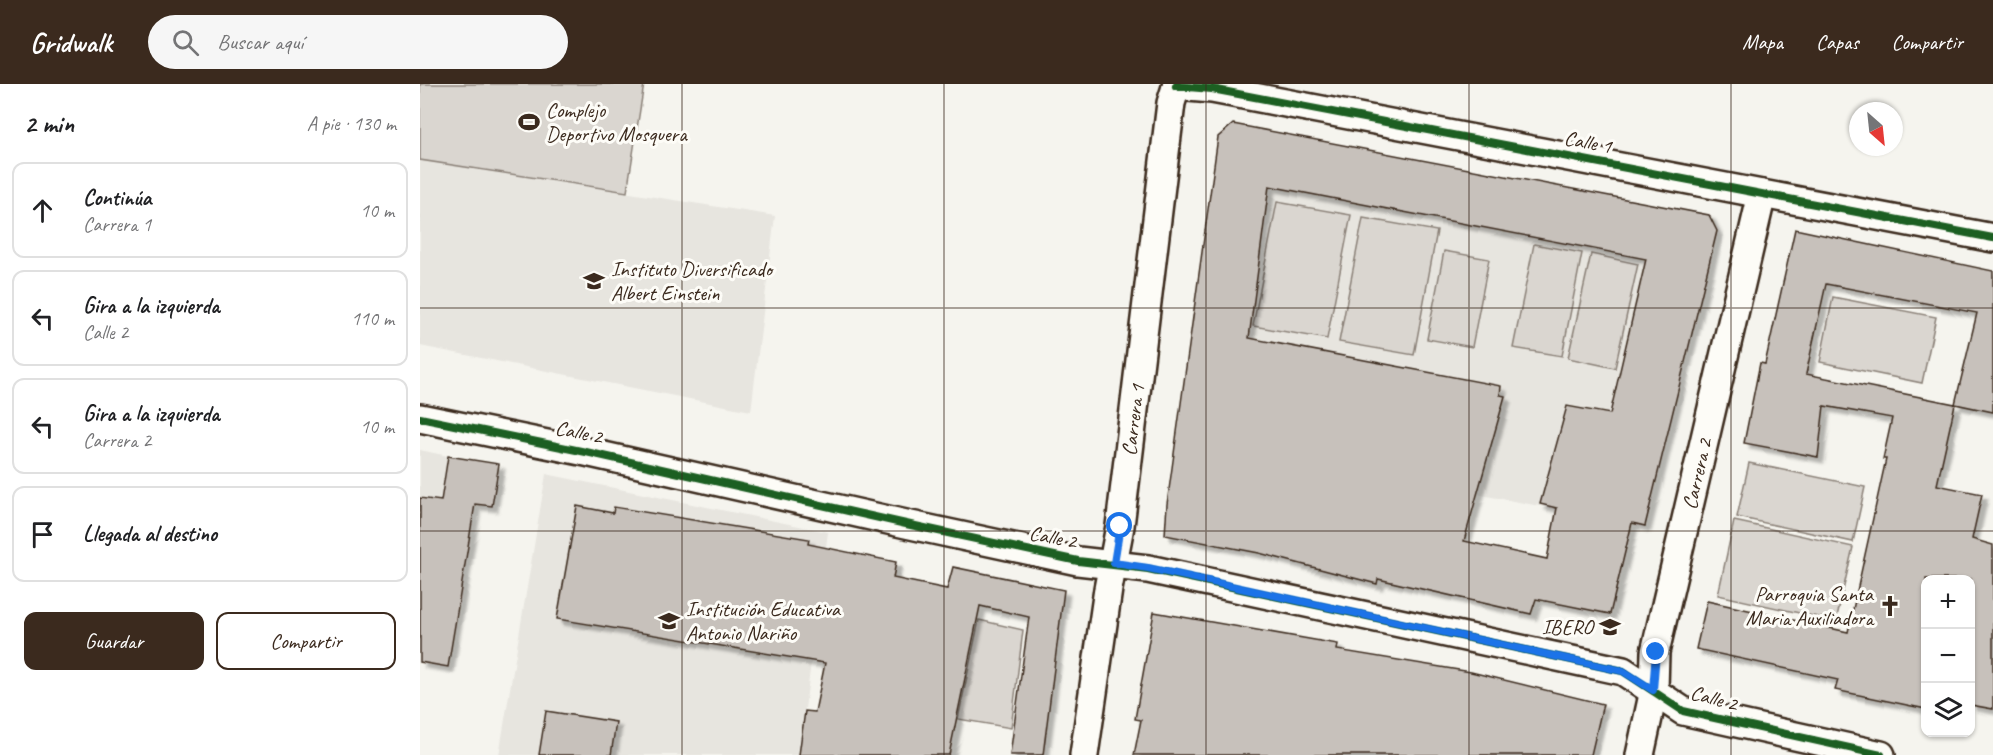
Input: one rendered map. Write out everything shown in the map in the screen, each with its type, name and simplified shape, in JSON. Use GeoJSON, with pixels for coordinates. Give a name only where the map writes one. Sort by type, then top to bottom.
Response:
{"type":"FeatureCollection","features":[{"type":"Feature","properties":{"kind":"street","name":"Calle 1"},"geometry":{"type":"LineString","coordinates":[[1176,85],[1212,89],[1993,238]]}},
{"type":"Feature","properties":{"kind":"street","name":"Carrera 1"},"geometry":{"type":"LineString","coordinates":[[1084,755],[1120,526],[1171,103],[1176,85]]}},
{"type":"Feature","properties":{"kind":"street","name":"Carrera 2"},"geometry":{"type":"LineString","coordinates":[[1640,755],[1653,690],[1656,652],[1762,194]]}},
{"type":"Feature","properties":{"kind":"street","name":"Calle 2"},"geometry":{"type":"LineString","coordinates":[[420,418],[586,452],[1078,561],[1148,568],[1623,671],[1683,711],[1881,755]]}},
{"type":"Feature","properties":{"kind":"shaded area","name":"Complejo Deportivo Mosquera"},"geometry":{"type":"Polygon","coordinates":[[[420,84],[644,84],[627,192],[420,160],[420,84]]]}},
{"type":"Feature","properties":{"kind":"shaded area"},"geometry":{"type":"Polygon","coordinates":[[[1233,124],[1709,215],[1717,231],[1645,526],[1476,494],[1236,437],[1218,137],[1233,124]]]}},
{"type":"Feature","properties":{"kind":"shaded area","name":"Instituto Diversificado Albert Einstein"},"geometry":{"type":"Polygon","coordinates":[[[420,160],[775,216],[751,411],[420,346],[420,160]]]}},
{"type":"Feature","properties":{"kind":"shaded area"},"geometry":{"type":"Polygon","coordinates":[[[1277,202],[1351,215],[1327,339],[1253,326],[1277,202]]]}},
{"type":"Feature","properties":{"kind":"shaded area"},"geometry":{"type":"Polygon","coordinates":[[[1363,218],[1437,231],[1414,355],[1339,342],[1363,218]]]}},
{"type":"Feature","properties":{"kind":"shaded area"},"geometry":{"type":"Polygon","coordinates":[[[1534,244],[1582,253],[1562,356],[1513,348],[1534,244]]]}},
{"type":"Feature","properties":{"kind":"shaded area"},"geometry":{"type":"Polygon","coordinates":[[[1444,251],[1489,259],[1472,347],[1427,339],[1444,251]]]}},
{"type":"Feature","properties":{"kind":"shaded area"},"geometry":{"type":"Polygon","coordinates":[[[1591,254],[1638,264],[1615,368],[1568,358],[1591,254]]]}},
{"type":"Feature","properties":{"kind":"shaded area"},"geometry":{"type":"Polygon","coordinates":[[[1833,297],[1936,317],[1922,383],[1820,362],[1833,297]]]}},
{"type":"Feature","properties":{"kind":"shaded area"},"geometry":{"type":"Polygon","coordinates":[[[420,450],[448,456],[420,627],[420,450]]]}},
{"type":"Feature","properties":{"kind":"shaded area"},"geometry":{"type":"Polygon","coordinates":[[[1749,463],[1865,487],[1853,542],[1737,517],[1749,463]]]}},
{"type":"Feature","properties":{"kind":"shaded area","name":"Institución Educativa Antonio Nariño"},"geometry":{"type":"Polygon","coordinates":[[[546,474],[828,532],[799,755],[499,755],[546,474]]]}},
{"type":"Feature","properties":{"kind":"shaded area"},"geometry":{"type":"Polygon","coordinates":[[[1734,521],[1853,547],[1836,621],[1718,595],[1734,521]]]}},
{"type":"Feature","properties":{"kind":"shaded area"},"geometry":{"type":"Polygon","coordinates":[[[979,620],[1023,630],[1011,728],[958,719],[979,620]]]}},
{"type":"Feature","properties":{"kind":"building"},"geometry":{"type":"Polygon","coordinates":[[[1233,124],[1709,215],[1717,231],[1645,526],[1632,523],[1610,614],[1536,599],[1531,614],[1378,579],[1377,584],[1259,553],[1165,535],[1167,504],[1218,137],[1233,124]],[[1269,186],[1249,338],[1501,386],[1500,395],[1505,396],[1464,541],[1547,559],[1557,508],[1540,504],[1567,406],[1610,414],[1646,259],[1269,186]]]}},
{"type":"Feature","properties":{"kind":"building"},"geometry":{"type":"Polygon","coordinates":[[[1795,229],[1993,271],[1993,412],[1955,404],[1937,485],[1982,494],[1972,539],[1993,545],[1993,709],[1975,706],[1975,575],[1921,575],[1921,708],[1835,690],[1838,680],[1696,649],[1707,601],[1848,632],[1886,459],[1883,459],[1892,418],[1824,406],[1818,457],[1744,443],[1760,363],[1765,364],[1795,229]],[[1826,284],[1806,374],[1955,404],[1977,313],[1826,284]]]}},
{"type":"Feature","properties":{"kind":"building"},"geometry":{"type":"Polygon","coordinates":[[[448,456],[499,464],[492,506],[475,504],[448,667],[420,662],[420,498],[441,501],[448,456]]]}},
{"type":"Feature","properties":{"kind":"building"},"geometry":{"type":"Polygon","coordinates":[[[577,506],[613,513],[614,507],[809,539],[808,544],[896,562],[893,578],[947,589],[953,567],[1064,590],[1043,755],[1010,755],[1029,617],[980,606],[949,755],[799,755],[805,711],[815,712],[825,663],[557,619],[577,506]]]}},
{"type":"Feature","properties":{"kind":"building"},"geometry":{"type":"Polygon","coordinates":[[[1154,612],[1338,644],[1337,650],[1471,672],[1603,704],[1591,755],[1134,755],[1141,720],[1135,719],[1154,612]]]}},
{"type":"Feature","properties":{"kind":"building"},"geometry":{"type":"Polygon","coordinates":[[[546,711],[616,722],[611,755],[539,755],[546,711]]]}},
{"type":"Feature","properties":{"kind":"cycle path"},"geometry":{"type":"LineString","coordinates":[[1177,84],[1176,86],[1212,89],[1993,238]]}},
{"type":"Feature","properties":{"kind":"cycle path"},"geometry":{"type":"LineString","coordinates":[[420,418],[586,452],[1078,561],[1148,569],[1623,671],[1683,711],[1881,755]]}},
{"type":"Feature","properties":{"kind":"place","name":"Complejo Deportivo Mosquera"},"geometry":{"type":"Point","coordinates":[529,122]}},
{"type":"Feature","properties":{"kind":"place","name":"Instituto Diversificado Albert Einstein"},"geometry":{"type":"Point","coordinates":[594,281]}},
{"type":"Feature","properties":{"kind":"place","name":"Parroquia Santa Maria Auxiliadora"},"geometry":{"type":"Point","coordinates":[1890,606]}},
{"type":"Feature","properties":{"kind":"place","name":"Institución Educativa Antonio Nariño"},"geometry":{"type":"Point","coordinates":[669,621]}},
{"type":"Feature","properties":{"kind":"place","name":"IBERO"},"geometry":{"type":"Point","coordinates":[1610,627]}},
{"type":"Feature","properties":{"kind":"route"},"geometry":{"type":"LineString","coordinates":[[1120,526],[1114,563],[1148,568],[1623,671],[1653,690],[1656,652]]}}]}
